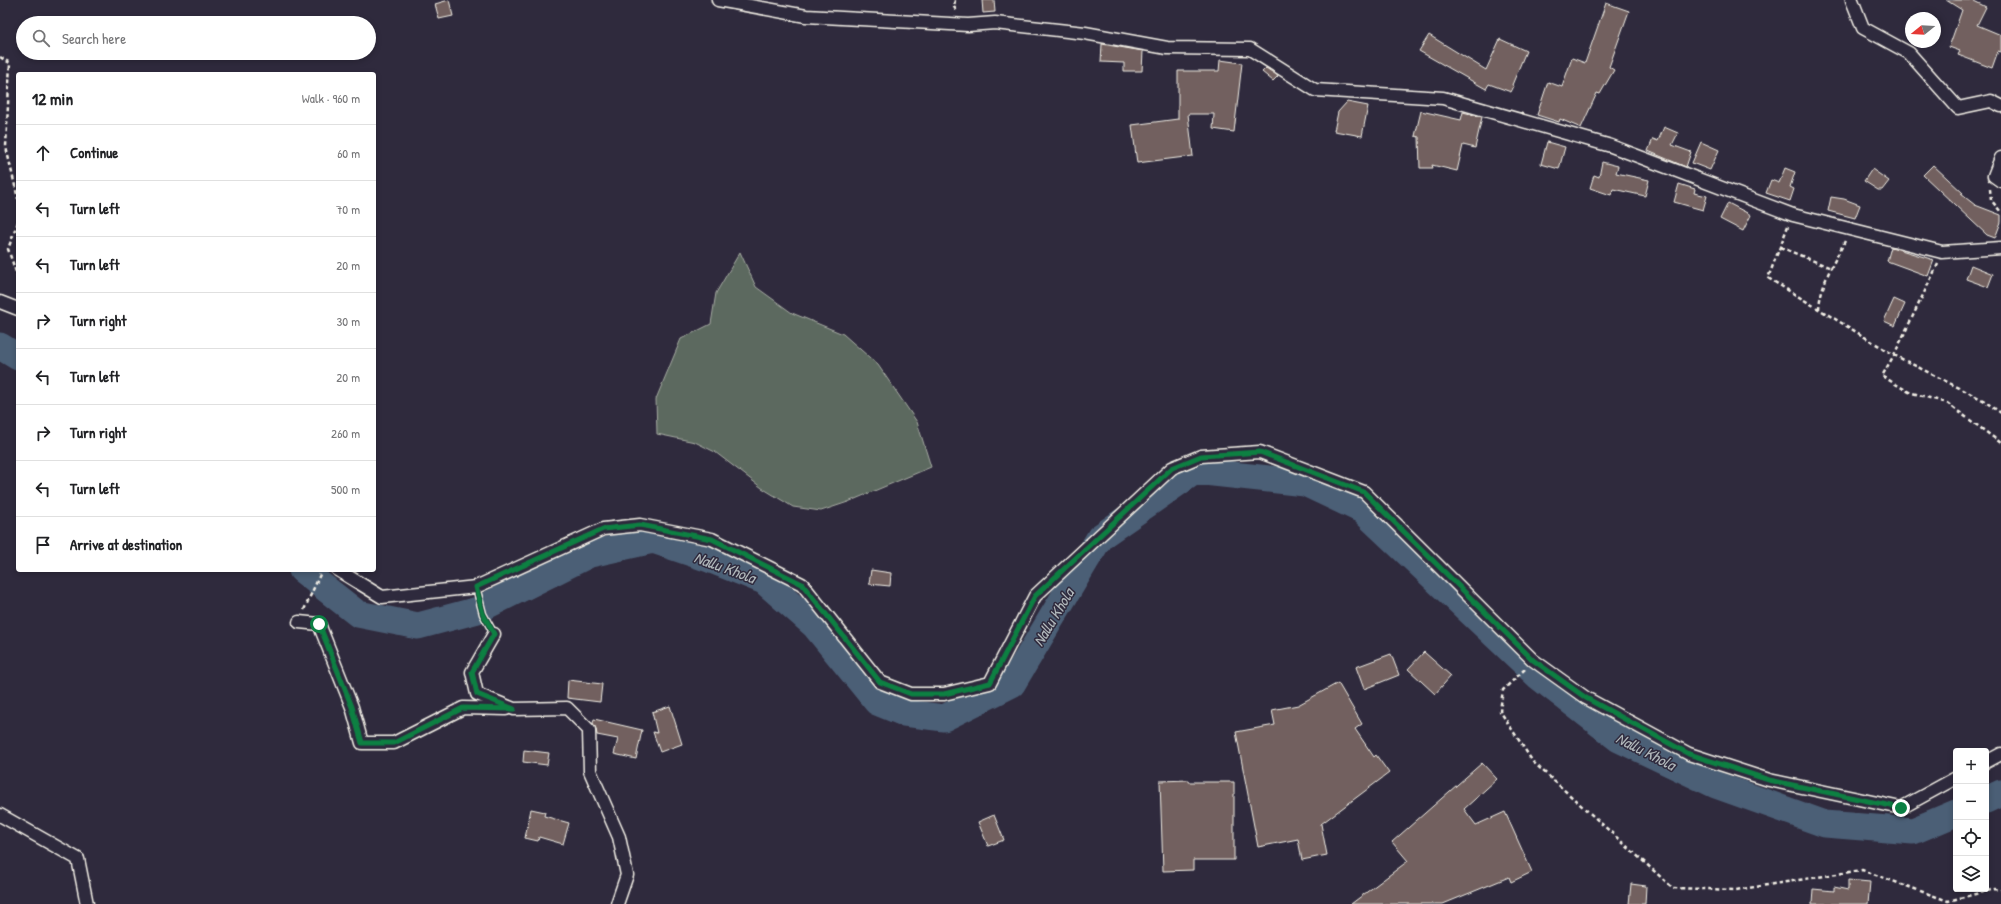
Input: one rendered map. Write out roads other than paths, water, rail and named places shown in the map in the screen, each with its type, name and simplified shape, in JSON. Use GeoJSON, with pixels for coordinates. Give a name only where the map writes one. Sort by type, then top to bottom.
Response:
{"type":"FeatureCollection","features":[{"type":"Feature","properties":{"kind":"street"},"geometry":{"type":"LineString","coordinates":[[718,0],[806,16],[968,26],[995,23],[1085,33],[1167,48],[1250,49],[1315,90],[1443,98],[1611,146],[1793,215],[1942,252],[2001,248]]}},
{"type":"Feature","properties":{"kind":"street"},"geometry":{"type":"LineString","coordinates":[[1852,0],[1862,28],[1909,53],[1958,108],[1991,101],[2001,106]]}},
{"type":"Feature","properties":{"kind":"street"},"geometry":{"type":"LineString","coordinates":[[2001,158],[1994,176],[2001,181]]}},
{"type":"Feature","properties":{"kind":"street"},"geometry":{"type":"LineString","coordinates":[[0,302],[16,308]]}},
{"type":"Feature","properties":{"kind":"street"},"geometry":{"type":"LineString","coordinates":[[341,572],[382,597],[476,587],[603,529],[640,525],[712,539],[802,584],[880,682],[911,694],[944,694],[990,683],[1035,596],[1172,468],[1201,456],[1260,452],[1364,492],[1533,660],[1586,698],[1689,754],[1734,770],[1769,780],[1901,808],[1953,780]]}},
{"type":"Feature","properties":{"kind":"street"},"geometry":{"type":"LineString","coordinates":[[299,622],[319,624],[352,707],[362,743],[394,743],[463,708],[567,708],[589,730],[590,771],[619,837],[627,875],[617,904]]}},
{"type":"Feature","properties":{"kind":"street"},"geometry":{"type":"LineString","coordinates":[[494,634],[472,672],[477,694],[514,709]]}},
{"type":"Feature","properties":{"kind":"street"},"geometry":{"type":"LineString","coordinates":[[1989,760],[2001,754]]}},
{"type":"Feature","properties":{"kind":"street"},"geometry":{"type":"LineString","coordinates":[[0,815],[78,860],[87,904]]}},
{"type":"Feature","properties":{"kind":"lane"},"geometry":{"type":"LineString","coordinates":[[476,587],[483,614],[494,634]]}},
{"type":"Feature","properties":{"kind":"waterway","name":"Nallu Khola"},"geometry":{"type":"LineString","coordinates":[[0,346],[16,356]]}},
{"type":"Feature","properties":{"kind":"waterway","name":"Nallu Khola"},"geometry":{"type":"LineString","coordinates":[[305,572],[358,614],[418,626],[478,610],[590,554],[653,540],[709,559],[764,581],[815,626],[877,702],[904,713],[944,718],[1012,684],[1100,537],[1195,471],[1305,483],[1362,510],[1538,676],[1619,739],[1716,785],[1825,824],[1913,831],[1953,814]]}},
{"type":"Feature","properties":{"kind":"waterway","name":"Nallu Khola"},"geometry":{"type":"LineString","coordinates":[[1989,799],[2001,793]]}}]}
